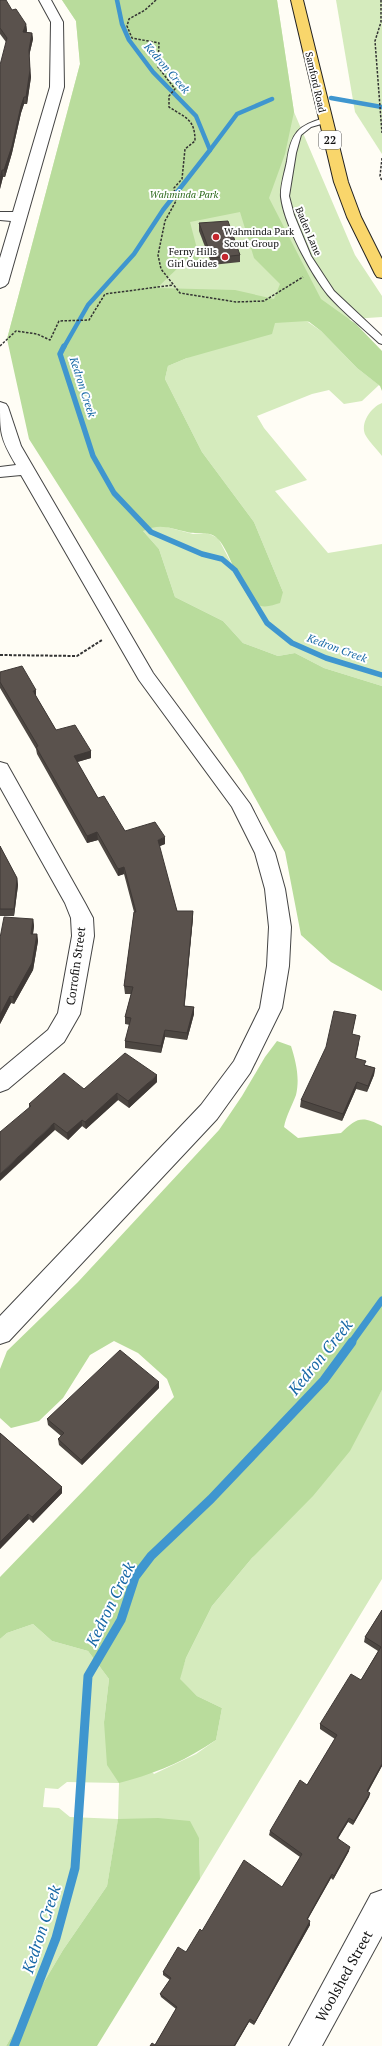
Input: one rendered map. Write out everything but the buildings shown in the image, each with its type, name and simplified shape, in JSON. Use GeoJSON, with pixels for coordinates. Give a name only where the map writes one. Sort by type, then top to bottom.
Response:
{"type":"FeatureCollection","features":[{"type":"Feature","properties":{"kind":"main road","name":"Samford Road"},"geometry":{"type":"LineString","coordinates":[[297,0],[341,182],[354,217],[382,274]]}},
{"type":"Feature","properties":{"kind":"street"},"geometry":{"type":"LineString","coordinates":[[0,283],[58,87],[57,22],[45,0]]}},
{"type":"Feature","properties":{"kind":"street"},"geometry":{"type":"LineString","coordinates":[[0,216],[20,217]]}},
{"type":"Feature","properties":{"kind":"street"},"geometry":{"type":"LineString","coordinates":[[0,407],[13,446],[146,676],[240,804],[265,853],[275,889],[280,927],[278,966],[271,1008],[242,1067],[209,1112],[0,1333]]}},
{"type":"Feature","properties":{"kind":"street"},"geometry":{"type":"LineString","coordinates":[[0,472],[27,469]]}},
{"type":"Feature","properties":{"kind":"street","name":"Corrofin Street"},"geometry":{"type":"LineString","coordinates":[[0,769],[75,903],[82,918],[83,936],[69,1014],[56,1036],[0,1084]]}},
{"type":"Feature","properties":{"kind":"street","name":"Woolshed Street"},"geometry":{"type":"LineString","coordinates":[[305,2046],[382,1905]]}},
{"type":"Feature","properties":{"kind":"lane","name":"Baden Lane"},"geometry":{"type":"LineString","coordinates":[[325,120],[308,125],[298,134],[292,153],[285,196],[290,215],[307,256],[330,293],[382,341]]}},
{"type":"Feature","properties":{"kind":"path"},"geometry":{"type":"LineString","coordinates":[[156,0],[145,10],[129,19],[127,26],[132,38],[159,44],[158,67],[175,89],[168,96],[169,107],[192,122],[195,131],[195,141],[184,149],[182,179],[174,188],[176,201],[165,221],[158,255],[161,269],[180,293],[236,302],[264,301],[303,277],[319,274]]}},
{"type":"Feature","properties":{"kind":"path"},"geometry":{"type":"LineString","coordinates":[[381,1],[381,22],[375,41],[382,133]]}},
{"type":"Feature","properties":{"kind":"path"},"geometry":{"type":"LineString","coordinates":[[382,158],[380,176],[382,181]]}},
{"type":"Feature","properties":{"kind":"path"},"geometry":{"type":"LineString","coordinates":[[0,346],[3,345],[16,331],[37,334],[50,340],[59,321],[89,320],[105,294],[173,285]]}},
{"type":"Feature","properties":{"kind":"path"},"geometry":{"type":"LineString","coordinates":[[0,655],[77,656],[103,639]]}},
{"type":"Feature","properties":{"kind":"green space","name":"Wahminda Park"},"geometry":{"type":"Polygon","coordinates":[[[62,0],[277,0],[294,112],[355,255],[382,296],[382,317],[308,322],[321,331],[357,368],[379,385],[362,401],[344,404],[329,390],[312,394],[257,416],[264,428],[307,480],[275,491],[328,553],[382,544],[382,686],[324,668],[295,653],[278,656],[243,643],[223,621],[175,597],[159,549],[142,530],[159,525],[193,534],[207,533],[218,538],[249,597],[283,592],[254,522],[202,452],[165,379],[168,366],[187,358],[7,339],[80,64],[76,21],[62,0]]]}},
{"type":"Feature","properties":{"kind":"green space"},"geometry":{"type":"Polygon","coordinates":[[[62,0],[277,0],[294,112],[285,154],[269,198],[321,299],[356,324],[382,351],[382,391],[380,386],[357,368],[321,331],[308,321],[275,323],[272,334],[187,358],[168,366],[165,379],[202,452],[254,522],[283,592],[280,603],[262,606],[256,604],[251,599],[241,583],[223,545],[215,536],[191,533],[165,527],[155,527],[143,531],[159,549],[175,597],[223,621],[243,643],[278,656],[295,653],[324,668],[382,686],[382,991],[331,962],[301,935],[285,852],[242,774],[29,439],[7,339],[80,64],[76,21],[62,0]],[[240,212],[190,222],[201,264],[182,264],[157,288],[235,290],[274,299],[280,284],[254,258],[240,212]]]}},
{"type":"Feature","properties":{"kind":"green space"},"geometry":{"type":"Polygon","coordinates":[[[336,0],[382,0],[382,154],[355,112],[336,0]]]}},
{"type":"Feature","properties":{"kind":"green space"},"geometry":{"type":"Polygon","coordinates":[[[382,403],[382,456],[366,436],[364,426],[370,412],[382,403]]]}},
{"type":"Feature","properties":{"kind":"green space"},"geometry":{"type":"Polygon","coordinates":[[[277,1041],[291,1046],[296,1064],[297,1076],[296,1095],[284,1127],[298,1138],[341,1133],[355,1121],[364,1119],[382,1126],[382,1390],[350,1451],[313,1496],[252,1558],[212,1606],[186,1658],[180,1679],[197,1696],[222,1708],[216,1740],[181,1761],[146,1775],[119,1783],[107,1765],[104,1722],[109,1679],[88,1651],[52,1641],[33,1624],[7,1633],[0,1639],[0,1577],[174,1397],[167,1379],[138,1353],[114,1341],[90,1355],[63,1398],[39,1421],[11,1428],[0,1418],[0,1369],[7,1351],[78,1282],[219,1130],[242,1096],[265,1057],[277,1041]]]}},
{"type":"Feature","properties":{"kind":"green space"},"geometry":{"type":"Polygon","coordinates":[[[382,1390],[382,1579],[200,1879],[199,1838],[118,1820],[107,1886],[63,1950],[6,2046],[0,2046],[0,1639],[7,1633],[33,1624],[52,1641],[88,1651],[109,1679],[104,1722],[154,1774],[196,1754],[216,1740],[222,1708],[197,1696],[179,1679],[186,1658],[212,1606],[252,1558],[376,1400],[382,1390]],[[67,1782],[58,1789],[45,1788],[43,1807],[59,1808],[70,1817],[118,1819],[119,1783],[67,1782]]]}},
{"type":"Feature","properties":{"kind":"green space"},"geometry":{"type":"Polygon","coordinates":[[[158,1818],[190,1821],[199,1838],[200,1879],[97,2046],[6,2046],[63,1950],[107,1886],[118,1819],[158,1818]]]}},
{"type":"Feature","properties":{"kind":"waterway","name":"Kedron Creek"},"geometry":{"type":"LineString","coordinates":[[117,0],[122,24],[129,40],[153,72],[196,116],[210,150]]}},
{"type":"Feature","properties":{"kind":"waterway"},"geometry":{"type":"LineString","coordinates":[[331,98],[382,107]]}},
{"type":"Feature","properties":{"kind":"waterway"},"geometry":{"type":"LineString","coordinates":[[210,150],[237,114],[272,99]]}},
{"type":"Feature","properties":{"kind":"waterway","name":"Kedron Creek"},"geometry":{"type":"LineString","coordinates":[[64,347],[88,305],[134,254],[163,210],[210,150]]}},
{"type":"Feature","properties":{"kind":"waterway","name":"Kedron Creek"},"geometry":{"type":"LineString","coordinates":[[64,346],[60,354],[93,456],[114,493],[151,532],[202,554],[222,559],[235,570],[267,623],[292,643],[326,658],[382,675]]}},
{"type":"Feature","properties":{"kind":"waterway","name":"Kedron Creek"},"geometry":{"type":"LineString","coordinates":[[351,1343],[382,1300]]}},
{"type":"Feature","properties":{"kind":"waterway","name":"Kedron Creek"},"geometry":{"type":"LineString","coordinates":[[14,2046],[56,1938],[75,1868],[88,1676],[121,1620],[135,1577],[151,1556],[211,1499],[324,1380],[352,1342]]}},
{"type":"Feature","properties":{"kind":"place","name":"Wahminda Park Scout Group"},"geometry":{"type":"Point","coordinates":[216,237]}},
{"type":"Feature","properties":{"kind":"place","name":"Ferny Hills Girl Guides"},"geometry":{"type":"Point","coordinates":[225,257]}}]}
